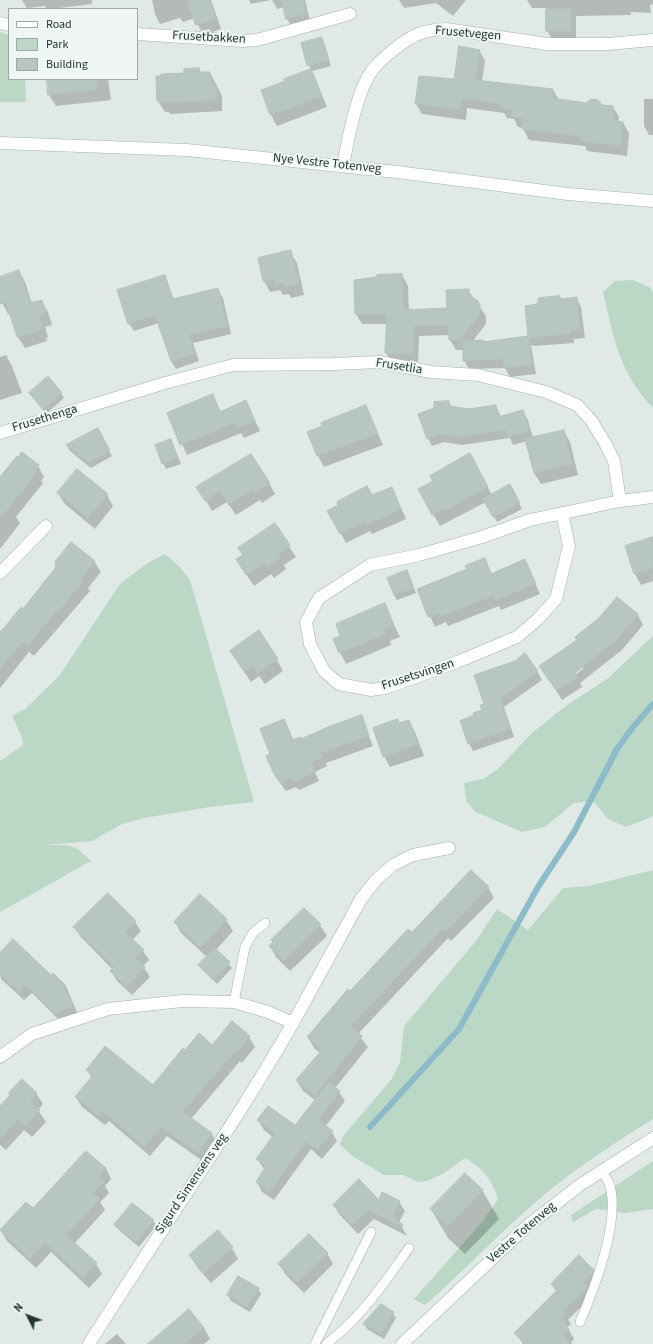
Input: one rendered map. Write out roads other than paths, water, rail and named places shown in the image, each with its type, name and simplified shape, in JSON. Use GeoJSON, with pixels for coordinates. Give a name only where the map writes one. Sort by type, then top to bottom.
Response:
{"type":"FeatureCollection","features":[{"type":"Feature","properties":{"kind":"street","name":"Frusetbakken"},"geometry":{"type":"LineString","coordinates":[[138,34],[243,41],[257,40],[350,14]]}},
{"type":"Feature","properties":{"kind":"street","name":"Frusetvegen"},"geometry":{"type":"LineString","coordinates":[[343,166],[352,120],[369,76],[387,55],[415,34],[431,30],[446,29],[548,44],[608,44],[653,40]]}},
{"type":"Feature","properties":{"kind":"street","name":"Nye Vestre Totenveg"},"geometry":{"type":"LineString","coordinates":[[0,143],[188,150],[343,166],[568,194],[653,201]]}},
{"type":"Feature","properties":{"kind":"street","name":"Frusetlia"},"geometry":{"type":"LineString","coordinates":[[90,405],[233,364],[334,364],[380,362],[431,372],[478,375],[546,392],[577,405],[591,420],[614,461],[620,501]]}},
{"type":"Feature","properties":{"kind":"street","name":"Frusethenga"},"geometry":{"type":"LineString","coordinates":[[0,433],[90,405]]}},
{"type":"Feature","properties":{"kind":"street","name":"Frusetsvingen"},"geometry":{"type":"LineString","coordinates":[[562,513],[569,546],[556,599],[538,619],[517,637],[457,662],[385,688],[371,690],[339,684],[324,670],[310,644],[306,622],[319,598],[370,565],[419,555],[482,537],[530,520],[562,513],[620,501],[653,497]]}},
{"type":"Feature","properties":{"kind":"street"},"geometry":{"type":"LineString","coordinates":[[0,573],[46,526]]}},
{"type":"Feature","properties":{"kind":"street","name":"Sigurd Simensens veg"},"geometry":{"type":"LineString","coordinates":[[89,1344],[146,1254],[254,1090],[293,1023],[361,899],[376,880],[394,865],[413,855],[449,848]]}},
{"type":"Feature","properties":{"kind":"street"},"geometry":{"type":"LineString","coordinates":[[0,1057],[32,1034],[108,1009],[182,1001],[234,1002],[268,1012],[293,1023]]}},
{"type":"Feature","properties":{"kind":"street","name":"Vestre Totenveg"},"geometry":{"type":"LineString","coordinates":[[402,1344],[526,1227],[580,1185],[653,1138]]}},
{"type":"Feature","properties":{"kind":"lane"},"geometry":{"type":"LineString","coordinates":[[234,1002],[246,947],[254,933],[265,923]]}},
{"type":"Feature","properties":{"kind":"lane"},"geometry":{"type":"LineString","coordinates":[[580,1322],[600,1270],[612,1219],[611,1188],[601,1171]]}},
{"type":"Feature","properties":{"kind":"lane"},"geometry":{"type":"LineString","coordinates":[[315,1344],[371,1232]]}},
{"type":"Feature","properties":{"kind":"lane"},"geometry":{"type":"LineString","coordinates":[[326,1344],[337,1336],[369,1305],[409,1248]]}},
{"type":"Feature","properties":{"kind":"waterway"},"geometry":{"type":"LineString","coordinates":[[370,1127],[459,1029],[538,887],[574,832],[617,749],[633,727],[653,704]]}}]}
